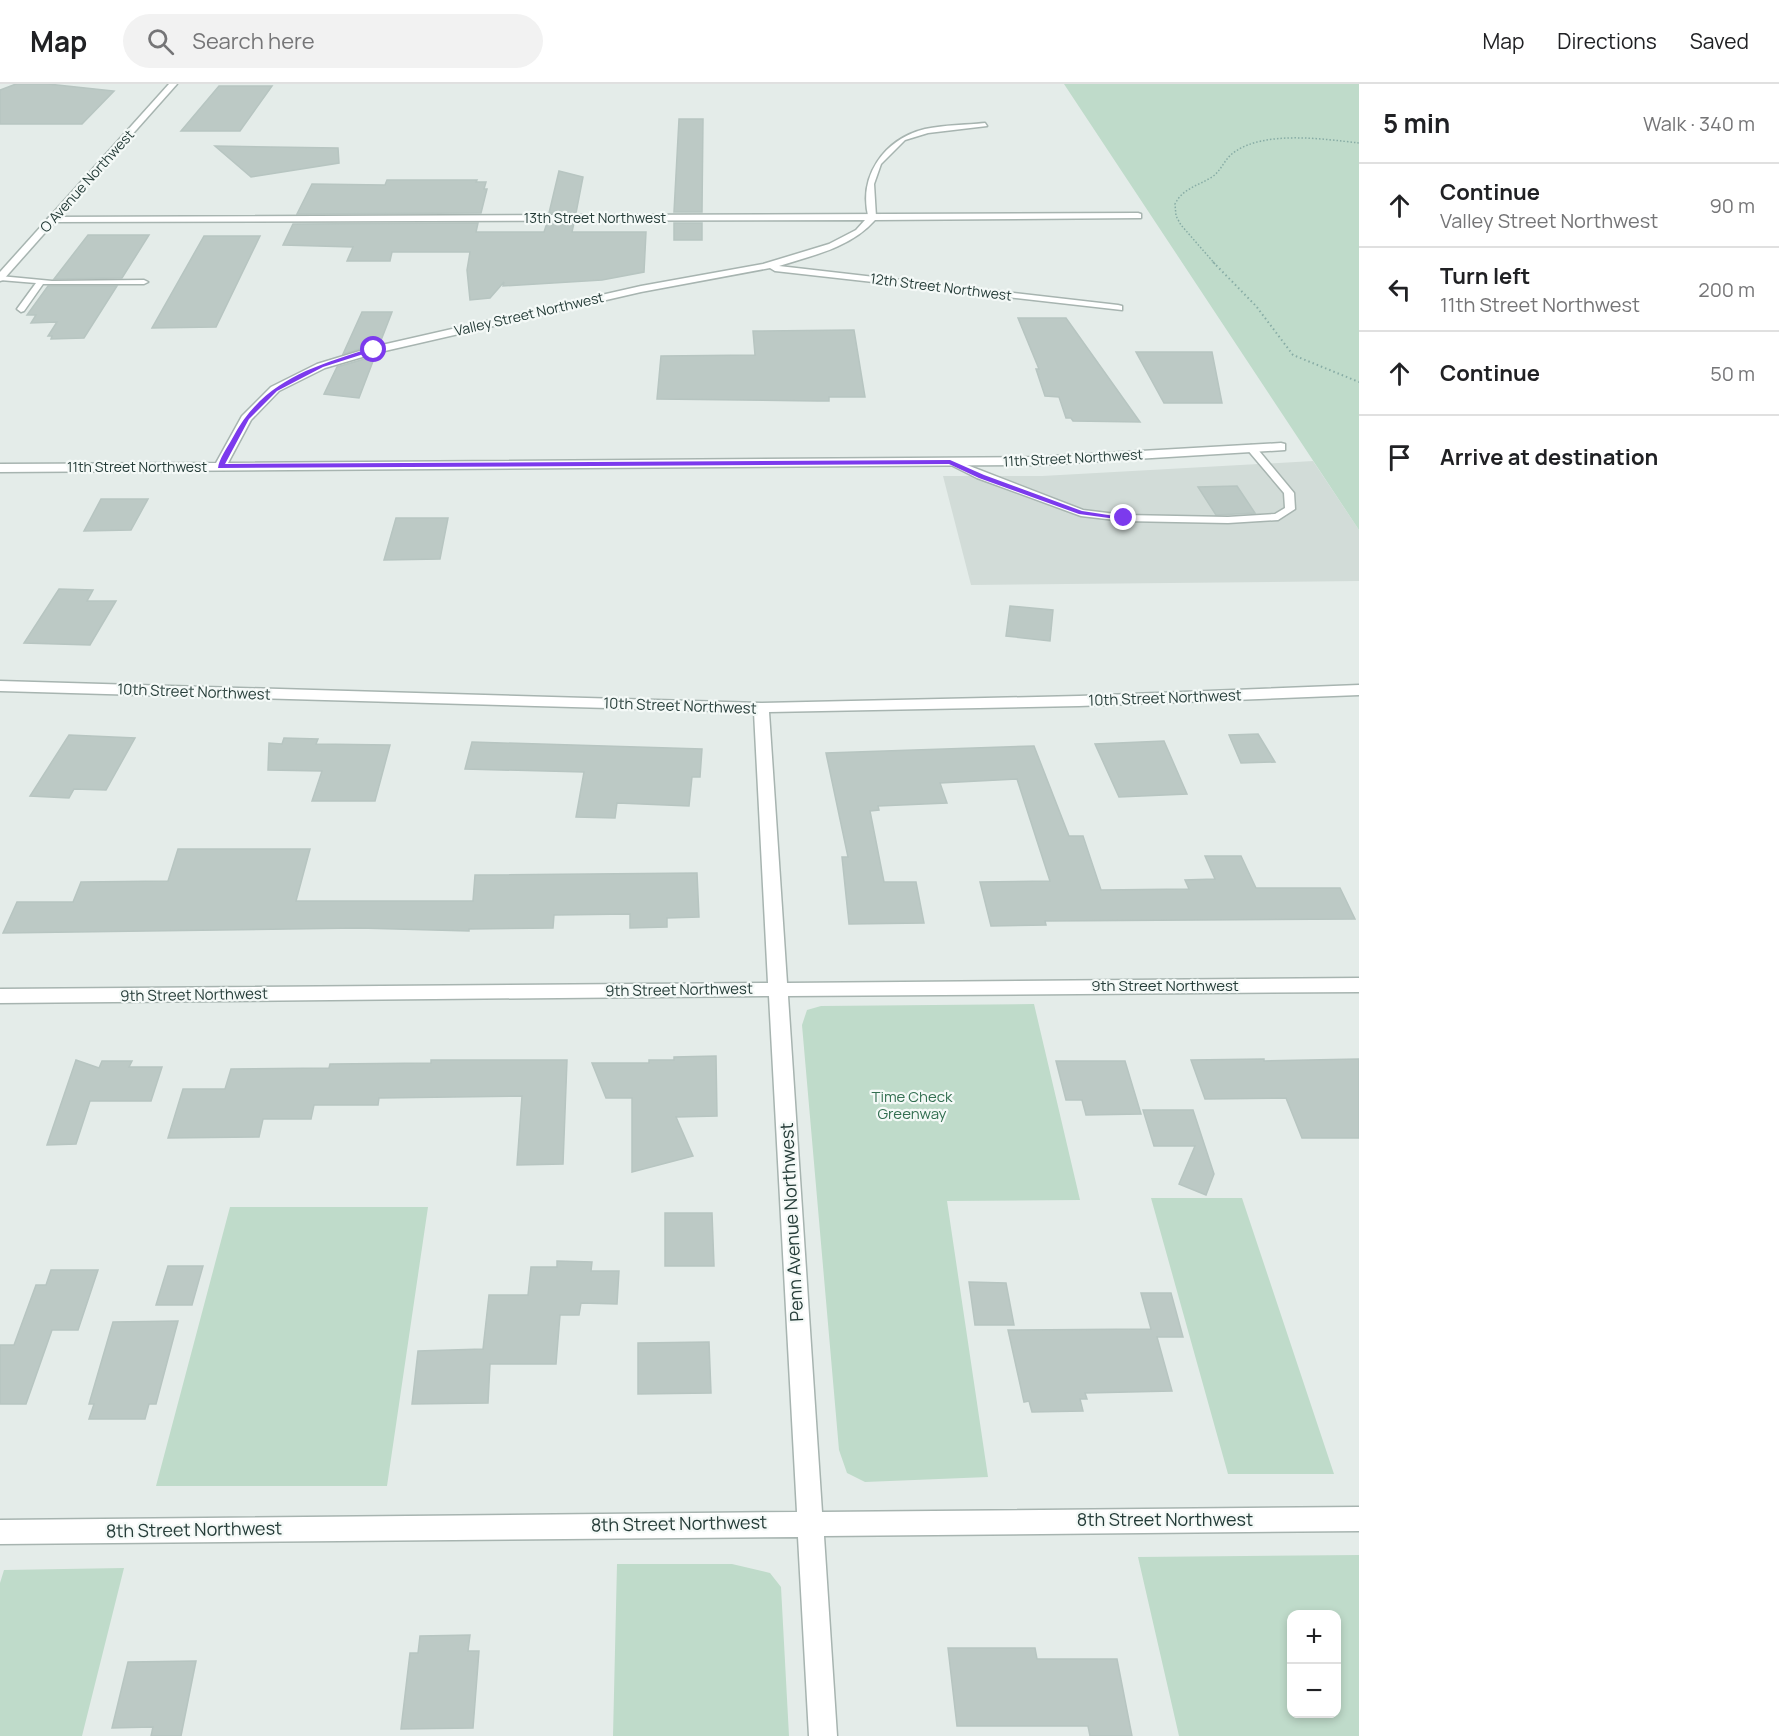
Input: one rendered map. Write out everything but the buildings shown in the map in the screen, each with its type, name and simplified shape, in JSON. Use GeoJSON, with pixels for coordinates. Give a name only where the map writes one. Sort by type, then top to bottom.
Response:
{"type":"FeatureCollection","features":[{"type":"Feature","properties":{"kind":"street","name":"O Avenue Northwest"},"geometry":{"type":"LineString","coordinates":[[0,278],[173,84]]}},
{"type":"Feature","properties":{"kind":"street","name":"13th Street Northwest"},"geometry":{"type":"LineString","coordinates":[[51,220],[1138,216]]}},
{"type":"Feature","properties":{"kind":"street","name":"Valley Street Northwest"},"geometry":{"type":"LineString","coordinates":[[220,466],[246,418],[275,389],[321,366],[374,350],[641,289],[765,267],[832,246],[859,232],[872,217]]}},
{"type":"Feature","properties":{"kind":"street","name":"12th Street Northwest"},"geometry":{"type":"LineString","coordinates":[[765,267],[1118,308]]}},
{"type":"Feature","properties":{"kind":"street","name":"11th Street Northwest"},"geometry":{"type":"LineString","coordinates":[[0,468],[1036,461],[1281,447]]}},
{"type":"Feature","properties":{"kind":"street","name":"10th Street Northwest"},"geometry":{"type":"LineString","coordinates":[[0,686],[761,708],[1079,701],[1359,690]]}},
{"type":"Feature","properties":{"kind":"street","name":"Penn Avenue Northwest"},"geometry":{"type":"LineString","coordinates":[[761,708],[823,1736]]}},
{"type":"Feature","properties":{"kind":"street","name":"9th Street Northwest"},"geometry":{"type":"LineString","coordinates":[[0,996],[1359,984]]}},
{"type":"Feature","properties":{"kind":"street","name":"8th Street Northwest"},"geometry":{"type":"LineString","coordinates":[[0,1532],[1359,1519]]}},
{"type":"Feature","properties":{"kind":"lane"},"geometry":{"type":"LineString","coordinates":[[872,217],[870,184],[878,163],[903,139],[927,131],[985,125]]}},
{"type":"Feature","properties":{"kind":"lane"},"geometry":{"type":"LineString","coordinates":[[0,278],[41,282],[144,282]]}},
{"type":"Feature","properties":{"kind":"lane"},"geometry":{"type":"LineString","coordinates":[[21,309],[41,282]]}},
{"type":"Feature","properties":{"kind":"lane"},"geometry":{"type":"LineString","coordinates":[[950,462],[1081,513],[1124,518],[1228,520],[1278,517],[1290,509],[1289,493],[1251,448]]}},
{"type":"Feature","properties":{"kind":"path"},"geometry":{"type":"LineString","coordinates":[[1359,143],[1296,138],[1245,146],[1232,153],[1213,177],[1186,190],[1177,198],[1175,211],[1180,224],[1208,258],[1264,314],[1279,334],[1285,348],[1293,355],[1359,382]]}},
{"type":"Feature","properties":{"kind":"shaded area"},"geometry":{"type":"Polygon","coordinates":[[[1313,461],[1359,530],[1359,581],[971,585],[943,476],[1042,476],[1313,461]]]}},
{"type":"Feature","properties":{"kind":"green space"},"geometry":{"type":"Polygon","coordinates":[[[1064,84],[1359,84],[1359,530],[1064,84]]]}},
{"type":"Feature","properties":{"kind":"green space","name":"Time Check Greenway"},"geometry":{"type":"Polygon","coordinates":[[[1034,1004],[1080,1200],[947,1201],[988,1477],[865,1482],[847,1473],[839,1450],[802,1025],[807,1010],[821,1006],[1034,1004]]]}},
{"type":"Feature","properties":{"kind":"green space"},"geometry":{"type":"Polygon","coordinates":[[[1151,1198],[1242,1198],[1334,1474],[1228,1474],[1151,1198]]]}},
{"type":"Feature","properties":{"kind":"green space"},"geometry":{"type":"Polygon","coordinates":[[[230,1207],[428,1207],[387,1486],[156,1486],[230,1207]]]}},
{"type":"Feature","properties":{"kind":"green space"},"geometry":{"type":"Polygon","coordinates":[[[1359,1555],[1359,1736],[1179,1736],[1138,1557],[1359,1555]]]}},
{"type":"Feature","properties":{"kind":"green space"},"geometry":{"type":"Polygon","coordinates":[[[617,1564],[732,1564],[770,1573],[781,1587],[789,1736],[613,1736],[617,1564]]]}},
{"type":"Feature","properties":{"kind":"green space"},"geometry":{"type":"Polygon","coordinates":[[[124,1568],[82,1736],[0,1736],[0,1583],[4,1570],[124,1568]]]}},
{"type":"Feature","properties":{"kind":"route"},"geometry":{"type":"LineString","coordinates":[[374,350],[321,366],[275,389],[246,418],[220,466],[950,462],[1081,513],[1124,518]]}}]}
